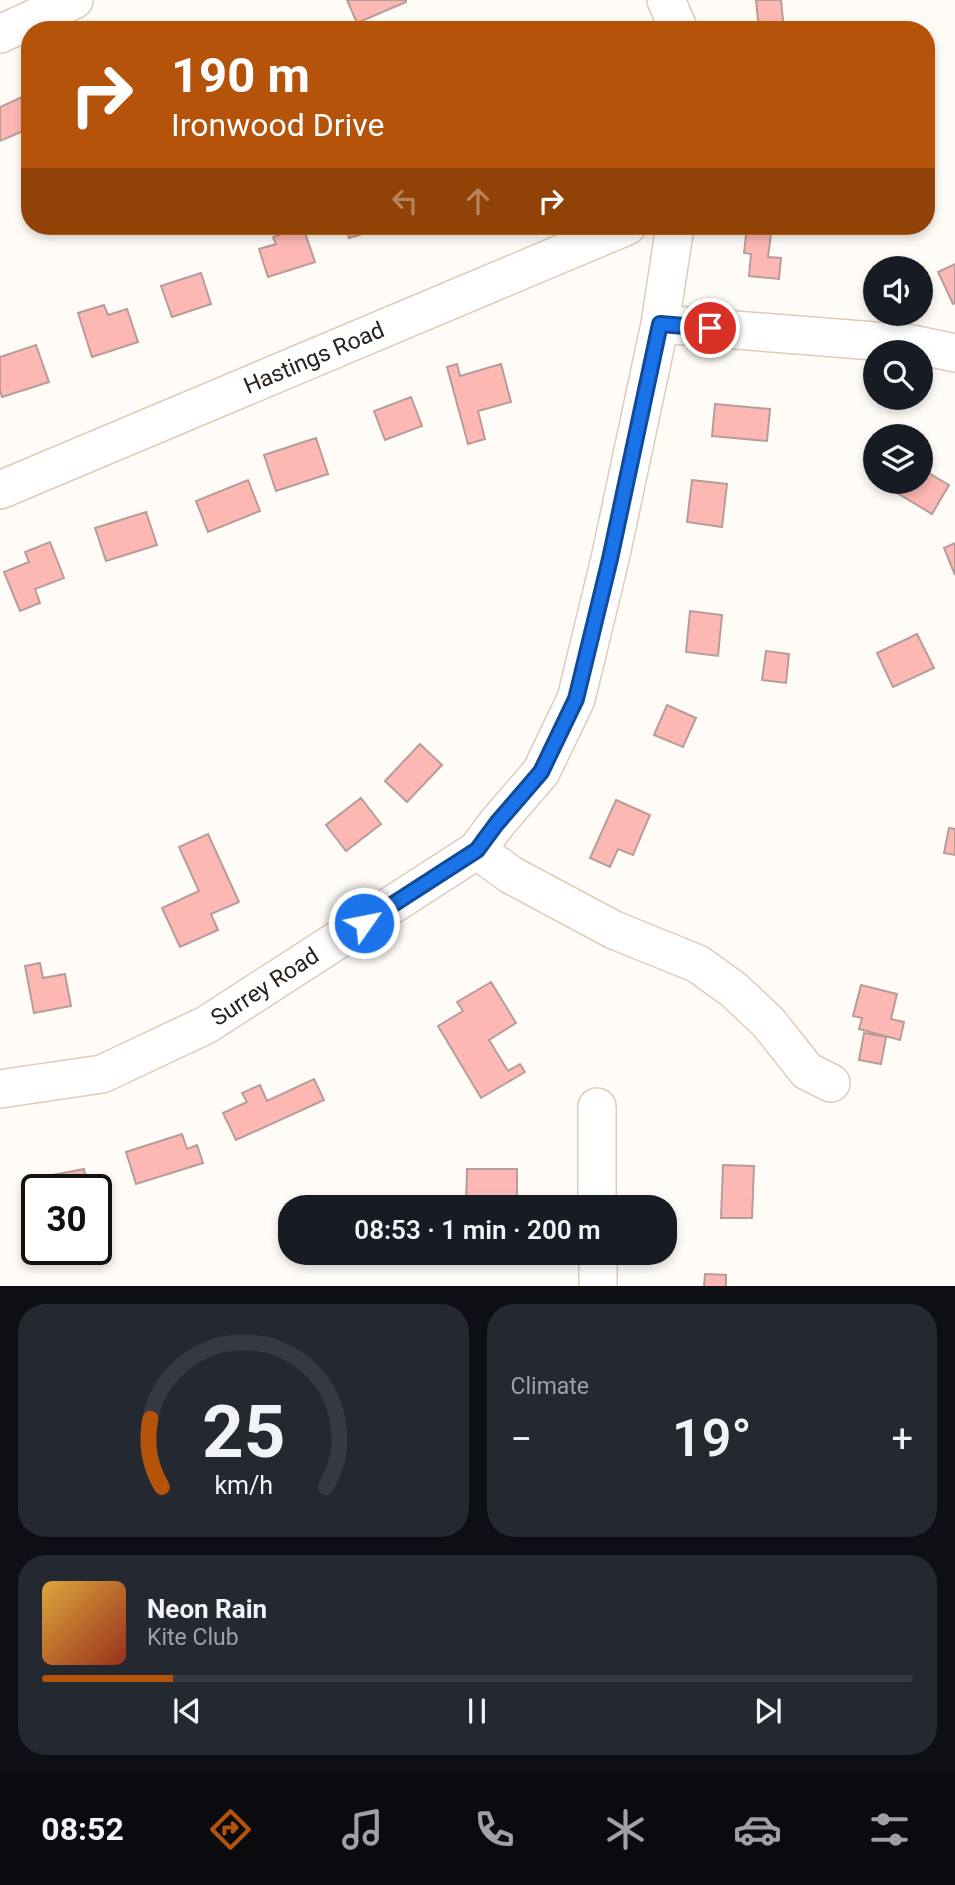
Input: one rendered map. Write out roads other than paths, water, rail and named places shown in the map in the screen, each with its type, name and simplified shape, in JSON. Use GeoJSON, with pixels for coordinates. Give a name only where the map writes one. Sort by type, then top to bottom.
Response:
{"type":"FeatureCollection","features":[{"type":"Feature","properties":{"kind":"street"},"geometry":{"type":"LineString","coordinates":[[28,21],[74,0]]}},
{"type":"Feature","properties":{"kind":"street"},"geometry":{"type":"LineString","coordinates":[[666,0],[676,21]]}},
{"type":"Feature","properties":{"kind":"street"},"geometry":{"type":"LineString","coordinates":[[0,34],[21,24]]}},
{"type":"Feature","properties":{"kind":"street","name":"Hastings Road"},"geometry":{"type":"LineString","coordinates":[[0,490],[606,235]]}},
{"type":"Feature","properties":{"kind":"street","name":"Surrey Road"},"geometry":{"type":"LineString","coordinates":[[0,1089],[102,1074],[206,1025],[477,850],[541,772],[576,699],[610,559],[660,324],[674,235]]}},
{"type":"Feature","properties":{"kind":"street"},"geometry":{"type":"LineString","coordinates":[[660,324],[912,344],[955,353]]}},
{"type":"Feature","properties":{"kind":"street"},"geometry":{"type":"LineString","coordinates":[[477,850],[511,875],[614,930],[698,964],[734,990],[768,1022],[807,1072],[831,1083]]}},
{"type":"Feature","properties":{"kind":"street"},"geometry":{"type":"LineString","coordinates":[[597,1107],[597,1195]]}},
{"type":"Feature","properties":{"kind":"street"},"geometry":{"type":"LineString","coordinates":[[598,1265],[598,1286]]}}]}
